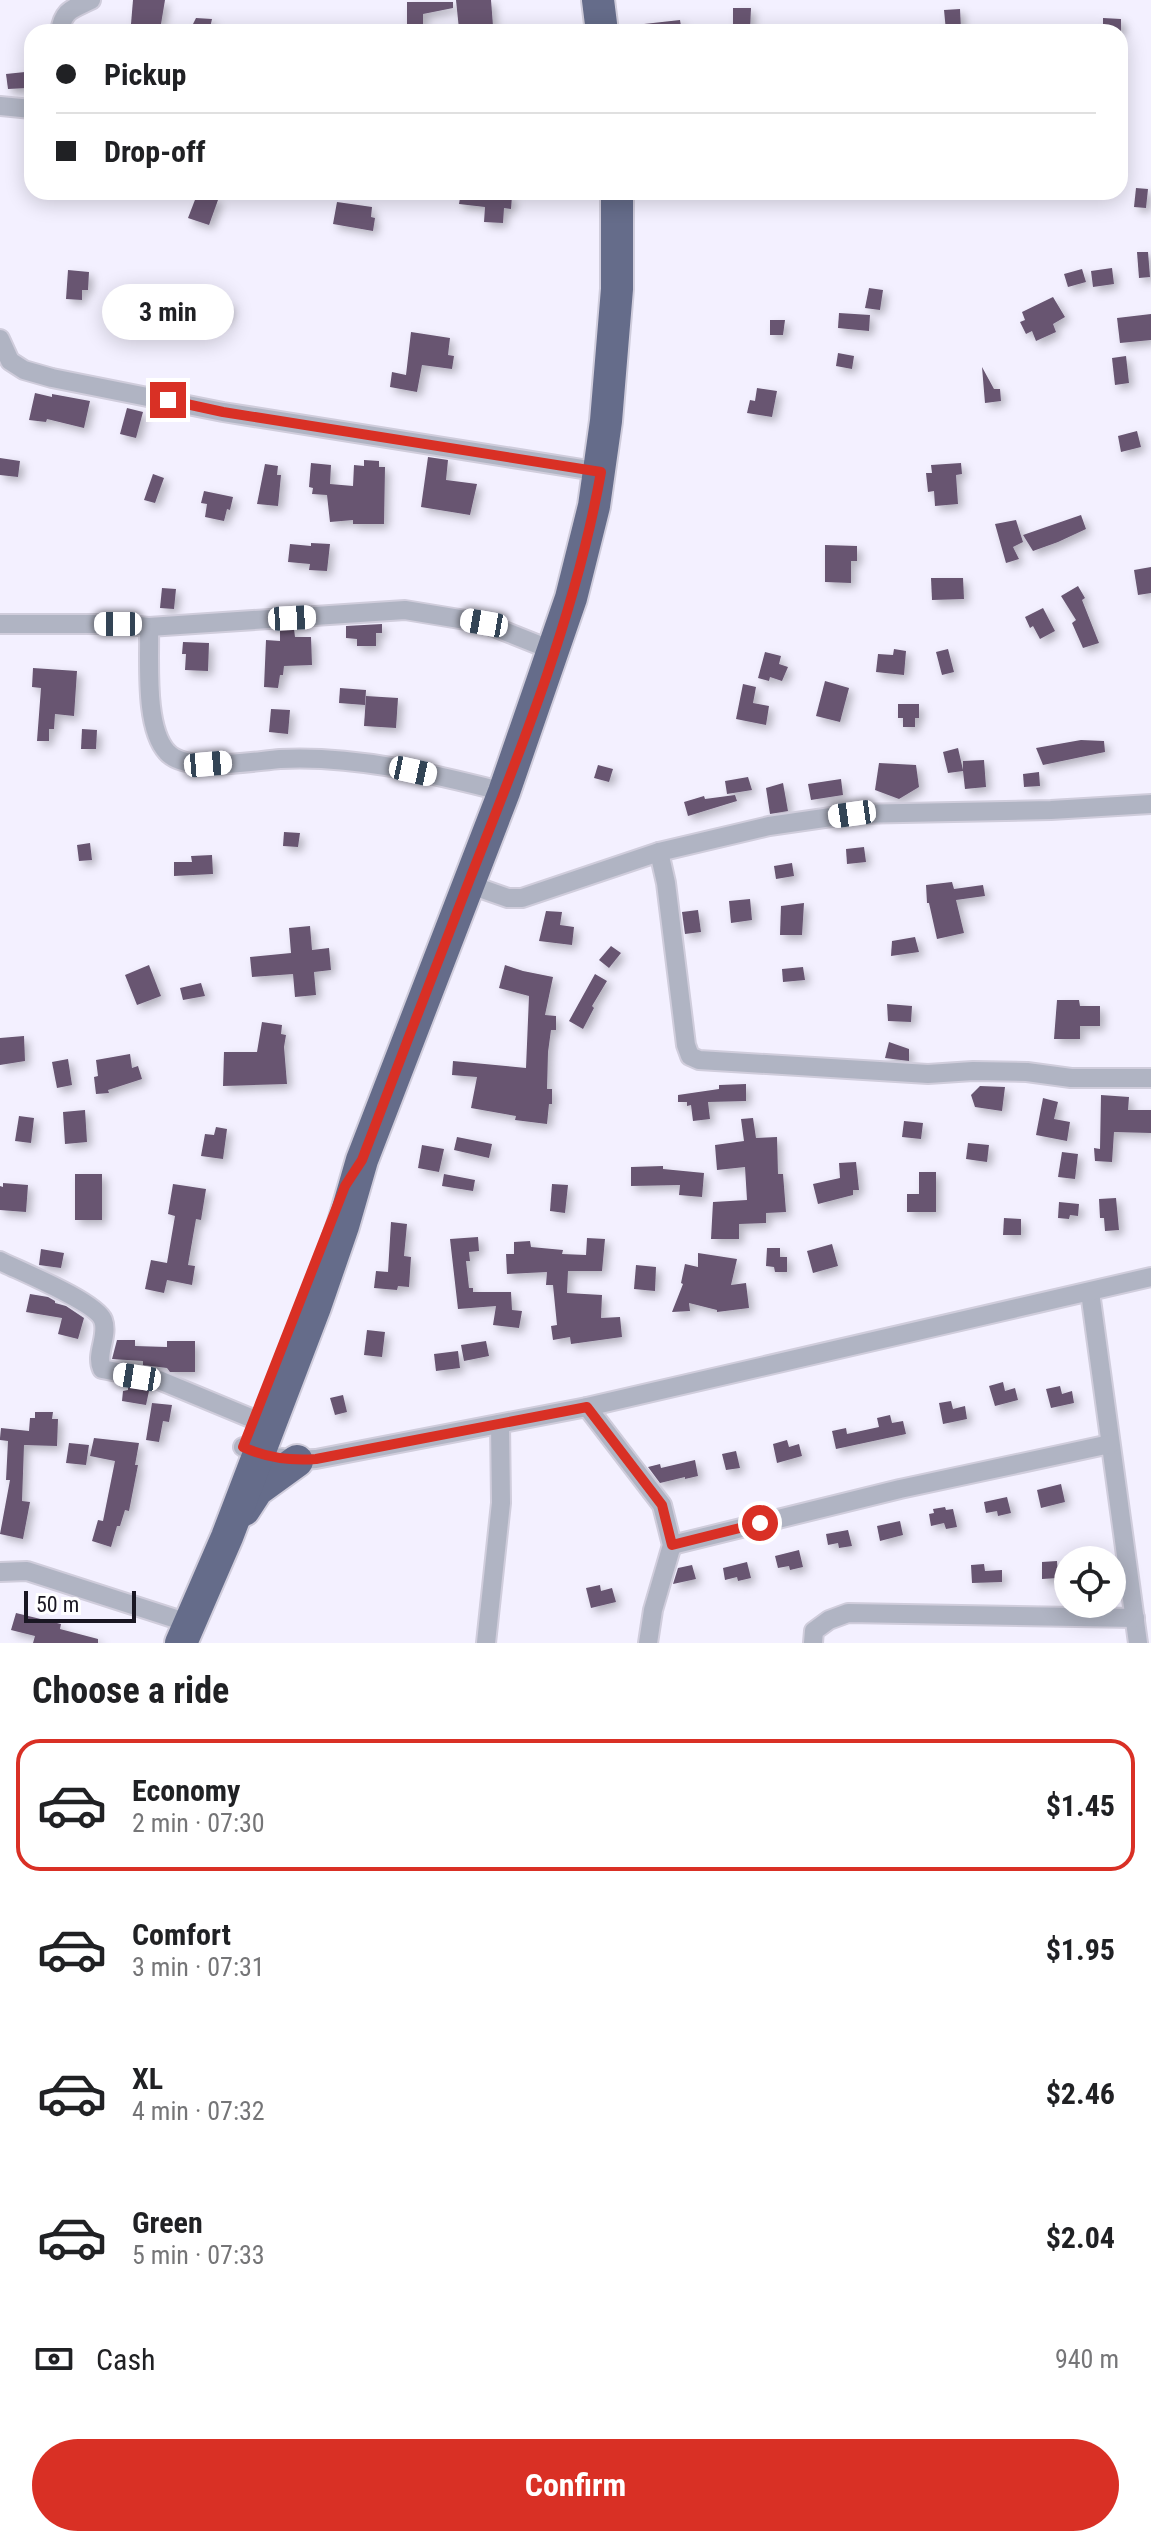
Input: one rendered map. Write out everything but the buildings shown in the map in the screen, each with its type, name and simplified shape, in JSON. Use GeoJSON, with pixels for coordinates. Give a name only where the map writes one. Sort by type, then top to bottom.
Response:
{"type":"FeatureCollection","features":[{"type":"Feature","properties":{"kind":"highway"},"geometry":{"type":"LineString","coordinates":[[598,0],[601,24]]}},
{"type":"Feature","properties":{"kind":"highway"},"geometry":{"type":"LineString","coordinates":[[227,1537],[258,1431],[345,1186],[362,1160],[504,792],[575,583],[601,472],[613,362],[617,200]]}},
{"type":"Feature","properties":{"kind":"highway"},"geometry":{"type":"LineString","coordinates":[[281,1417],[306,1460],[257,1490],[227,1537],[174,1635],[258,1431],[281,1417]]}},
{"type":"Feature","properties":{"kind":"street"},"geometry":{"type":"LineString","coordinates":[[61,24],[70,9],[91,0]]}},
{"type":"Feature","properties":{"kind":"street"},"geometry":{"type":"LineString","coordinates":[[0,106],[24,108]]}},
{"type":"Feature","properties":{"kind":"street"},"geometry":{"type":"LineString","coordinates":[[0,335],[10,361],[24,370],[52,378],[223,412],[601,472]]}},
{"type":"Feature","properties":{"kind":"street"},"geometry":{"type":"LineString","coordinates":[[0,624],[149,627],[405,610],[484,623],[554,651]]}},
{"type":"Feature","properties":{"kind":"street"},"geometry":{"type":"LineString","coordinates":[[149,627],[154,722],[160,741],[175,759],[191,764],[325,759],[413,771],[504,792]]}},
{"type":"Feature","properties":{"kind":"street"},"geometry":{"type":"LineString","coordinates":[[468,884],[508,898],[522,898],[659,852],[769,826],[852,814],[1051,810],[1151,804]]}},
{"type":"Feature","properties":{"kind":"street"},"geometry":{"type":"LineString","coordinates":[[659,852],[690,1056],[713,1061],[928,1074],[987,1071],[1071,1078],[1151,1078]]}},
{"type":"Feature","properties":{"kind":"street"},"geometry":{"type":"LineString","coordinates":[[0,1261],[77,1299],[100,1314],[105,1330],[99,1363],[102,1369],[159,1380],[258,1431],[306,1460],[587,1407],[1151,1277]]}},
{"type":"Feature","properties":{"kind":"street"},"geometry":{"type":"LineString","coordinates":[[1090,1292],[1138,1643]]}},
{"type":"Feature","properties":{"kind":"street"},"geometry":{"type":"LineString","coordinates":[[587,1407],[662,1505],[672,1545],[653,1610],[648,1643]]}},
{"type":"Feature","properties":{"kind":"street"},"geometry":{"type":"LineString","coordinates":[[486,1643],[501,1503],[500,1424]]}},
{"type":"Feature","properties":{"kind":"street"},"geometry":{"type":"LineString","coordinates":[[672,1545],[900,1489],[1110,1444]]}},
{"type":"Feature","properties":{"kind":"street"},"geometry":{"type":"LineString","coordinates":[[0,1572],[27,1571],[174,1635]]}},
{"type":"Feature","properties":{"kind":"street"},"geometry":{"type":"LineString","coordinates":[[813,1643],[814,1631],[829,1620],[848,1613],[1135,1618]]}},
{"type":"Feature","properties":{"kind":"route"},"geometry":{"type":"LineString","coordinates":[[168,400],[223,412],[601,472],[571,598],[504,792],[362,1160],[345,1186],[243,1447],[272,1457],[297,1461],[316,1459],[587,1407],[662,1505],[672,1545],[760,1523]]}}]}
